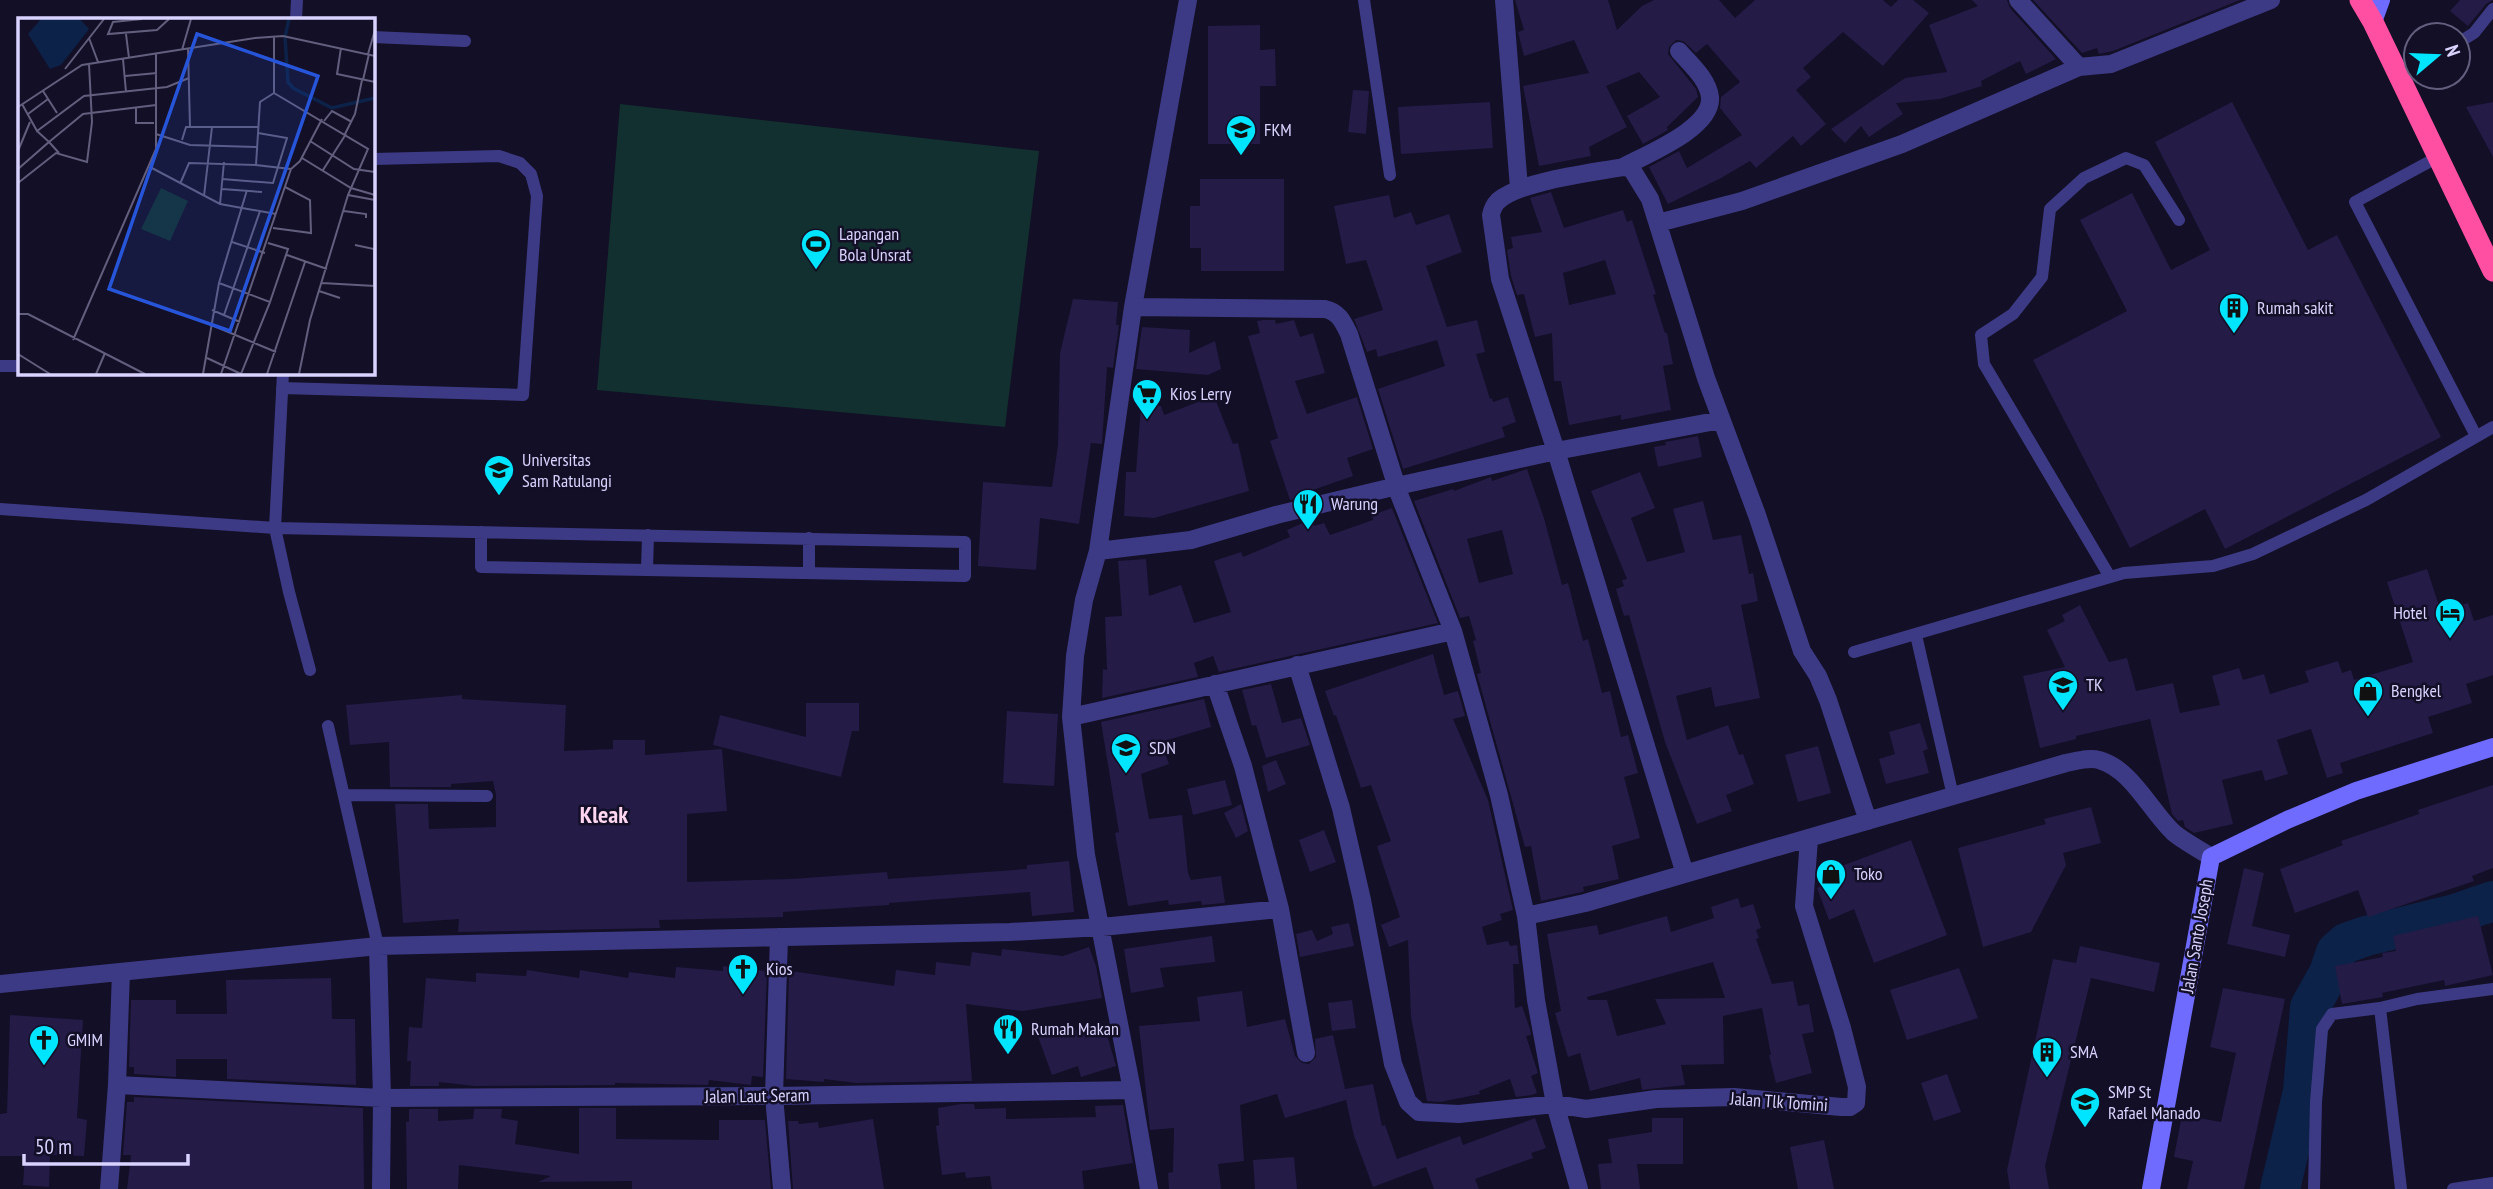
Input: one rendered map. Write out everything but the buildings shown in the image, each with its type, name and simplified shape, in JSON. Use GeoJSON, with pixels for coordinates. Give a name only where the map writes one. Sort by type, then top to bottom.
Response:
{"type":"FeatureCollection","features":[{"type":"Feature","properties":{"kind":"highway"},"geometry":{"type":"LineString","coordinates":[[2360,0],[2402,66]]}},
{"type":"Feature","properties":{"kind":"highway"},"geometry":{"type":"LineString","coordinates":[[2414,91],[2438,157],[2493,271]]}},
{"type":"Feature","properties":{"kind":"main road"},"geometry":{"type":"LineString","coordinates":[[2373,22],[2381,0]]}},
{"type":"Feature","properties":{"kind":"main road","name":"Jalan Santo Joseph"},"geometry":{"type":"LineString","coordinates":[[2151,1189],[2211,857],[2287,820],[2356,791],[2493,747]]}},
{"type":"Feature","properties":{"kind":"street"},"geometry":{"type":"LineString","coordinates":[[1149,1189],[1085,844],[1071,718],[1075,656],[1098,551],[1133,307],[1188,0]]}},
{"type":"Feature","properties":{"kind":"street"},"geometry":{"type":"LineString","coordinates":[[1504,0],[1519,188]]}},
{"type":"Feature","properties":{"kind":"street"},"geometry":{"type":"LineString","coordinates":[[2018,0],[2079,67]]}},
{"type":"Feature","properties":{"kind":"street"},"geometry":{"type":"LineString","coordinates":[[1658,223],[1742,201],[1902,144],[2079,67],[2111,64],[2271,0]]}},
{"type":"Feature","properties":{"kind":"street"},"geometry":{"type":"LineString","coordinates":[[1679,51],[1705,84],[1710,96],[1708,111],[1695,127],[1623,167],[1519,188],[1499,200],[1493,208],[1492,226],[1500,279],[1556,452],[1685,874]]}},
{"type":"Feature","properties":{"kind":"street"},"geometry":{"type":"LineString","coordinates":[[1623,167],[1631,168],[1636,173],[1650,198],[1706,378],[1757,514],[1802,652],[1818,676],[1868,821]]}},
{"type":"Feature","properties":{"kind":"street"},"geometry":{"type":"LineString","coordinates":[[1133,307],[1331,310],[1340,318],[1349,334],[1397,486],[1453,631],[1499,795],[1526,916],[1536,1000],[1555,1104],[1578,1189]]}},
{"type":"Feature","properties":{"kind":"street"},"geometry":{"type":"LineString","coordinates":[[1098,551],[1191,540],[1276,515],[1397,486],[1721,420]]}},
{"type":"Feature","properties":{"kind":"street"},"geometry":{"type":"LineString","coordinates":[[1071,718],[1453,631]]}},
{"type":"Feature","properties":{"kind":"street"},"geometry":{"type":"LineString","coordinates":[[1297,665],[1341,808],[1362,900],[1393,1064],[1408,1102],[1419,1112],[1459,1114],[1555,1104]]}},
{"type":"Feature","properties":{"kind":"street"},"geometry":{"type":"LineString","coordinates":[[1215,684],[1243,766],[1280,909],[1306,1053]]}},
{"type":"Feature","properties":{"kind":"street"},"geometry":{"type":"LineString","coordinates":[[1526,916],[1585,903],[2066,763],[2098,760],[2113,767],[2128,779],[2175,834],[2211,857]]}},
{"type":"Feature","properties":{"kind":"street","name":"Jalan Tlk Tomini"},"geometry":{"type":"LineString","coordinates":[[1555,1104],[1586,1109],[1656,1099],[1734,1097],[1842,1107],[1850,1107],[1856,1103],[1857,1087],[1845,1039],[1804,906],[1809,839]]}},
{"type":"Feature","properties":{"kind":"street"},"geometry":{"type":"LineString","coordinates":[[0,984],[378,946],[1101,927],[1280,909]]}},
{"type":"Feature","properties":{"kind":"street"},"geometry":{"type":"LineString","coordinates":[[779,937],[774,1096],[782,1189]]}},
{"type":"Feature","properties":{"kind":"street"},"geometry":{"type":"LineString","coordinates":[[378,946],[382,1189]]}},
{"type":"Feature","properties":{"kind":"street"},"geometry":{"type":"LineString","coordinates":[[109,1189],[117,1086],[121,972]]}},
{"type":"Feature","properties":{"kind":"street","name":"Jalan Laut Seram"},"geometry":{"type":"LineString","coordinates":[[117,1086],[382,1098],[774,1096],[1132,1090]]}},
{"type":"Feature","properties":{"kind":"lane"},"geometry":{"type":"LineString","coordinates":[[296,18],[297,0]]}},
{"type":"Feature","properties":{"kind":"lane"},"geometry":{"type":"LineString","coordinates":[[1364,0],[1390,175]]}},
{"type":"Feature","properties":{"kind":"lane"},"geometry":{"type":"LineString","coordinates":[[2472,34],[2493,9]]}},
{"type":"Feature","properties":{"kind":"lane"},"geometry":{"type":"LineString","coordinates":[[374,37],[465,41]]}},
{"type":"Feature","properties":{"kind":"lane"},"geometry":{"type":"LineString","coordinates":[[282,388],[523,395],[537,196],[531,174],[520,163],[499,156],[374,159]]}},
{"type":"Feature","properties":{"kind":"lane"},"geometry":{"type":"LineString","coordinates":[[2438,157],[2355,202],[2476,436]]}},
{"type":"Feature","properties":{"kind":"lane"},"geometry":{"type":"LineString","coordinates":[[2110,577],[1984,364],[1981,335],[2013,314],[2042,277],[2050,209],[2084,178],[2126,158],[2144,165],[2179,220]]}},
{"type":"Feature","properties":{"kind":"lane"},"geometry":{"type":"LineString","coordinates":[[0,366],[18,366]]}},
{"type":"Feature","properties":{"kind":"lane"},"geometry":{"type":"LineString","coordinates":[[283,374],[275,528],[310,670]]}},
{"type":"Feature","properties":{"kind":"lane"},"geometry":{"type":"LineString","coordinates":[[1854,652],[2124,573],[2213,566],[2253,554],[2366,499],[2493,427]]}},
{"type":"Feature","properties":{"kind":"lane"},"geometry":{"type":"LineString","coordinates":[[0,509],[275,528],[965,541],[965,576],[481,566],[481,532]]}},
{"type":"Feature","properties":{"kind":"lane"},"geometry":{"type":"LineString","coordinates":[[647,570],[648,535]]}},
{"type":"Feature","properties":{"kind":"lane"},"geometry":{"type":"LineString","coordinates":[[808,573],[809,538]]}},
{"type":"Feature","properties":{"kind":"lane"},"geometry":{"type":"LineString","coordinates":[[1916,635],[1953,796]]}},
{"type":"Feature","properties":{"kind":"lane"},"geometry":{"type":"LineString","coordinates":[[328,726],[378,946]]}},
{"type":"Feature","properties":{"kind":"lane"},"geometry":{"type":"LineString","coordinates":[[344,795],[487,796]]}},
{"type":"Feature","properties":{"kind":"lane"},"geometry":{"type":"LineString","coordinates":[[2315,1189],[2316,1102],[2322,1029],[2332,1014],[2493,989]]}},
{"type":"Feature","properties":{"kind":"lane"},"geometry":{"type":"LineString","coordinates":[[2380,1008],[2401,1189]]}},
{"type":"Feature","properties":{"kind":"lane"},"geometry":{"type":"LineString","coordinates":[[2453,1189],[2493,1183]]}},
{"type":"Feature","properties":{"kind":"green space","name":"Lapangan Bola Unsrat"},"geometry":{"type":"Polygon","coordinates":[[[620,104],[1039,151],[1005,427],[597,390],[620,104]]]}},
{"type":"Feature","properties":{"kind":"waterway"},"geometry":{"type":"LineString","coordinates":[[2280,1189],[2303,1091],[2310,1007],[2329,973],[2336,952],[2346,943],[2366,936],[2455,914],[2493,901]]}},
{"type":"Feature","properties":{"kind":"place","name":"FKM"},"geometry":{"type":"Point","coordinates":[1241,157]}},
{"type":"Feature","properties":{"kind":"place","name":"Lapangan Bola Unsrat"},"geometry":{"type":"Point","coordinates":[816,271]}},
{"type":"Feature","properties":{"kind":"place","name":"Rumah sakit"},"geometry":{"type":"Point","coordinates":[2234,335]}},
{"type":"Feature","properties":{"kind":"place","name":"Kios Lerry"},"geometry":{"type":"Point","coordinates":[1147,421]}},
{"type":"Feature","properties":{"kind":"place","name":"Universitas Sam Ratulangi"},"geometry":{"type":"Point","coordinates":[499,497]}},
{"type":"Feature","properties":{"kind":"place","name":"Warung"},"geometry":{"type":"Point","coordinates":[1308,531]}},
{"type":"Feature","properties":{"kind":"place","name":"Hotel"},"geometry":{"type":"Point","coordinates":[2450,640]}},
{"type":"Feature","properties":{"kind":"place","name":"TK"},"geometry":{"type":"Point","coordinates":[2063,712]}},
{"type":"Feature","properties":{"kind":"place","name":"Bengkel"},"geometry":{"type":"Point","coordinates":[2368,718]}},
{"type":"Feature","properties":{"kind":"place","name":"SDN"},"geometry":{"type":"Point","coordinates":[1126,775]}},
{"type":"Feature","properties":{"kind":"place","name":"Toko"},"geometry":{"type":"Point","coordinates":[1831,901]}},
{"type":"Feature","properties":{"kind":"place","name":"Kios"},"geometry":{"type":"Point","coordinates":[743,996]}},
{"type":"Feature","properties":{"kind":"place","name":"Rumah Makan"},"geometry":{"type":"Point","coordinates":[1008,1056]}},
{"type":"Feature","properties":{"kind":"place","name":"GMIM"},"geometry":{"type":"Point","coordinates":[44,1067]}},
{"type":"Feature","properties":{"kind":"place","name":"SMA"},"geometry":{"type":"Point","coordinates":[2047,1079]}},
{"type":"Feature","properties":{"kind":"place","name":"SMP St Rafael Manado"},"geometry":{"type":"Point","coordinates":[2085,1129]}},
{"type":"Feature","properties":{"kind":"district","name":"Kleak"},"geometry":{"type":"Point","coordinates":[604,815]}}]}
